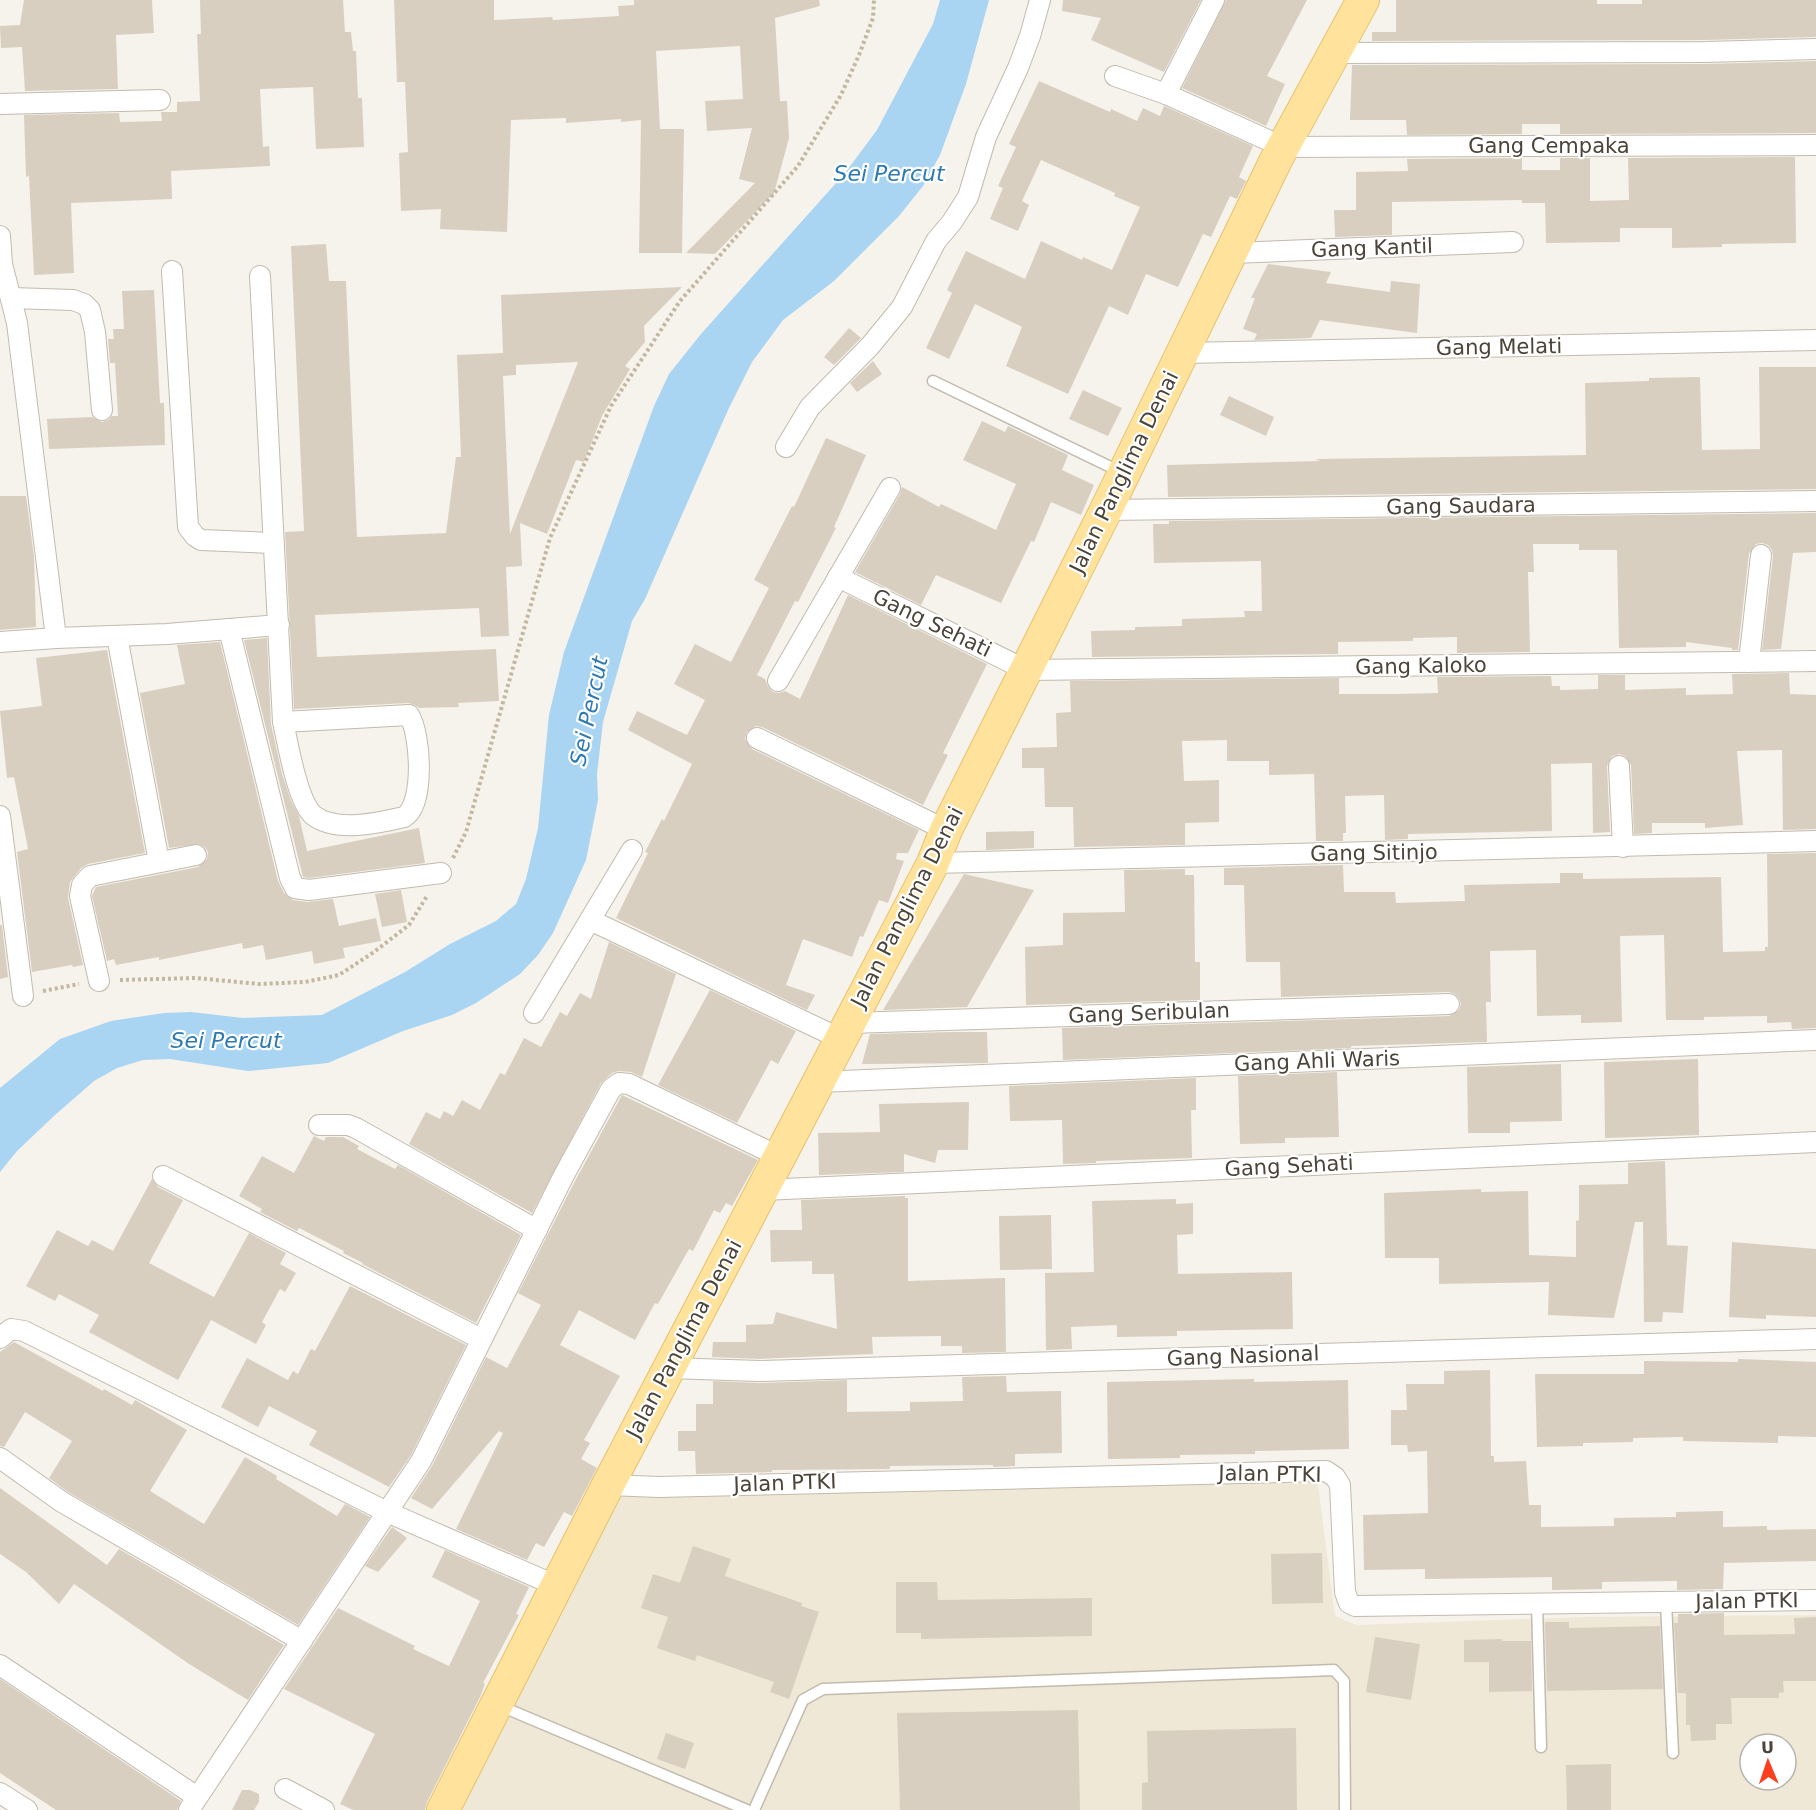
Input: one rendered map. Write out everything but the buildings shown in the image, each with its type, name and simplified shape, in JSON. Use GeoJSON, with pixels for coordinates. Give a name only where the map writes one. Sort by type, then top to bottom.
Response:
{"type":"FeatureCollection","features":[{"type":"Feature","properties":{"kind":"main road","name":"Jalan Panglima Denai"},"geometry":{"type":"LineString","coordinates":[[443,1810],[608,1485],[933,863],[946,830],[1106,510],[1283,147],[1362,0]]}},
{"type":"Feature","properties":{"kind":"street"},"geometry":{"type":"LineString","coordinates":[[786,447],[810,407],[870,346],[902,307],[936,241],[968,197],[986,137],[1018,68],[1040,0]]}},
{"type":"Feature","properties":{"kind":"street"},"geometry":{"type":"LineString","coordinates":[[1166,94],[1214,0]]}},
{"type":"Feature","properties":{"kind":"street"},"geometry":{"type":"LineString","coordinates":[[1335,53],[1693,52],[1816,49]]}},
{"type":"Feature","properties":{"kind":"street"},"geometry":{"type":"LineString","coordinates":[[1114,76],[1166,94],[1283,147]]}},
{"type":"Feature","properties":{"kind":"street"},"geometry":{"type":"LineString","coordinates":[[0,104],[160,100]]}},
{"type":"Feature","properties":{"kind":"street","name":"Gang Cempaka"},"geometry":{"type":"LineString","coordinates":[[1283,147],[1816,145]]}},
{"type":"Feature","properties":{"kind":"street"},"geometry":{"type":"LineString","coordinates":[[0,236],[6,289],[17,323],[56,638]]}},
{"type":"Feature","properties":{"kind":"street","name":"Gang Kantil"},"geometry":{"type":"LineString","coordinates":[[1231,253],[1513,242]]}},
{"type":"Feature","properties":{"kind":"street"},"geometry":{"type":"LineString","coordinates":[[172,271],[188,527],[201,540],[273,543]]}},
{"type":"Feature","properties":{"kind":"street"},"geometry":{"type":"LineString","coordinates":[[260,276],[283,722],[298,783],[312,814],[324,822],[356,826],[410,814],[418,782],[418,761],[415,728],[409,715],[283,722]]}},
{"type":"Feature","properties":{"kind":"street"},"geometry":{"type":"LineString","coordinates":[[6,289],[73,300],[84,304],[90,310],[95,332],[102,410]]}},
{"type":"Feature","properties":{"kind":"street","name":"Gang Melati"},"geometry":{"type":"LineString","coordinates":[[1183,353],[1816,340]]}},
{"type":"Feature","properties":{"kind":"street"},"geometry":{"type":"LineString","coordinates":[[778,681],[890,488]]}},
{"type":"Feature","properties":{"kind":"street","name":"Gang Saudara"},"geometry":{"type":"LineString","coordinates":[[1106,510],[1816,501]]}},
{"type":"Feature","properties":{"kind":"street"},"geometry":{"type":"LineString","coordinates":[[1749,662],[1761,555]]}},
{"type":"Feature","properties":{"kind":"street","name":"Gang Sehati"},"geometry":{"type":"LineString","coordinates":[[838,577],[1026,670]]}},
{"type":"Feature","properties":{"kind":"street"},"geometry":{"type":"LineString","coordinates":[[0,642],[279,625]]}},
{"type":"Feature","properties":{"kind":"street"},"geometry":{"type":"LineString","coordinates":[[229,629],[290,878],[295,888],[309,890],[441,873]]}},
{"type":"Feature","properties":{"kind":"street"},"geometry":{"type":"LineString","coordinates":[[117,636],[159,862]]}},
{"type":"Feature","properties":{"kind":"street","name":"Gang Kaloko"},"geometry":{"type":"LineString","coordinates":[[1026,670],[1816,662]]}},
{"type":"Feature","properties":{"kind":"street"},"geometry":{"type":"LineString","coordinates":[[757,738],[946,830]]}},
{"type":"Feature","properties":{"kind":"street"},"geometry":{"type":"LineString","coordinates":[[1619,766],[1623,847]]}},
{"type":"Feature","properties":{"kind":"street"},"geometry":{"type":"LineString","coordinates":[[0,816],[23,996]]}},
{"type":"Feature","properties":{"kind":"street","name":"Gang Sitinjo"},"geometry":{"type":"LineString","coordinates":[[933,863],[1816,841]]}},
{"type":"Feature","properties":{"kind":"street"},"geometry":{"type":"LineString","coordinates":[[534,1013],[632,850]]}},
{"type":"Feature","properties":{"kind":"street"},"geometry":{"type":"LineString","coordinates":[[99,981],[80,896],[82,885],[90,876],[196,855]]}},
{"type":"Feature","properties":{"kind":"street"},"geometry":{"type":"LineString","coordinates":[[590,920],[845,1031]]}},
{"type":"Feature","properties":{"kind":"street","name":"Gang Seribulan"},"geometry":{"type":"LineString","coordinates":[[845,1031],[1449,1004]]}},
{"type":"Feature","properties":{"kind":"street","name":"Gang Ahli Waris"},"geometry":{"type":"LineString","coordinates":[[819,1082],[1816,1040]]}},
{"type":"Feature","properties":{"kind":"street"},"geometry":{"type":"LineString","coordinates":[[0,1665],[193,1803],[421,1461],[611,1089],[619,1083],[629,1084],[780,1157]]}},
{"type":"Feature","properties":{"kind":"street"},"geometry":{"type":"LineString","coordinates":[[320,1125],[348,1125],[356,1128],[537,1230]]}},
{"type":"Feature","properties":{"kind":"street","name":"Gang Sehati"},"geometry":{"type":"LineString","coordinates":[[763,1190],[1816,1142]]}},
{"type":"Feature","properties":{"kind":"street"},"geometry":{"type":"LineString","coordinates":[[163,1176],[482,1340]]}},
{"type":"Feature","properties":{"kind":"street"},"geometry":{"type":"LineString","coordinates":[[0,1338],[11,1329],[24,1331],[387,1512],[557,1586]]}},
{"type":"Feature","properties":{"kind":"street","name":"Gang Nasional"},"geometry":{"type":"LineString","coordinates":[[669,1368],[759,1371],[1816,1339]]}},
{"type":"Feature","properties":{"kind":"street"},"geometry":{"type":"LineString","coordinates":[[0,1458],[62,1502],[302,1641]]}},
{"type":"Feature","properties":{"kind":"street","name":"Jalan PTKI"},"geometry":{"type":"LineString","coordinates":[[608,1485],[659,1487],[1326,1472],[1335,1477],[1340,1485],[1345,1592],[1348,1603],[1355,1606],[1816,1599]]}},
{"type":"Feature","properties":{"kind":"street"},"geometry":{"type":"LineString","coordinates":[[285,1789],[324,1810]]}},
{"type":"Feature","properties":{"kind":"street"},"geometry":{"type":"LineString","coordinates":[[0,1793],[27,1810]]}},
{"type":"Feature","properties":{"kind":"lane"},"geometry":{"type":"LineString","coordinates":[[933,381],[1123,473]]}},
{"type":"Feature","properties":{"kind":"lane"},"geometry":{"type":"LineString","coordinates":[[1666,1602],[1673,1753]]}},
{"type":"Feature","properties":{"kind":"lane"},"geometry":{"type":"LineString","coordinates":[[1538,1604],[1541,1747]]}},
{"type":"Feature","properties":{"kind":"lane"},"geometry":{"type":"LineString","coordinates":[[754,1810],[803,1700],[824,1689],[1334,1670],[1344,1681],[1345,1810]]}},
{"type":"Feature","properties":{"kind":"lane"},"geometry":{"type":"LineString","coordinates":[[497,1705],[747,1810]]}},
{"type":"Feature","properties":{"kind":"path"},"geometry":{"type":"LineString","coordinates":[[23,996],[99,981],[196,978],[259,984],[305,982],[339,975],[409,925],[454,856],[466,832],[550,538],[612,406],[680,301],[798,166],[841,95],[873,18],[874,0]]}},
{"type":"Feature","properties":{"kind":"shaded area"},"geometry":{"type":"Polygon","coordinates":[[[1317,1477],[1335,1616],[1356,1625],[1585,1617],[1816,1615],[1816,1810],[462,1810],[613,1496],[1317,1477]]]}},
{"type":"Feature","properties":{"kind":"water","name":"Sei Percut"},"geometry":{"type":"Polygon","coordinates":[[[940,0],[989,0],[966,84],[940,155],[923,186],[899,216],[834,281],[783,320],[752,362],[728,410],[645,599],[632,621],[603,722],[597,774],[598,800],[586,860],[553,933],[538,955],[520,974],[476,1003],[452,1015],[403,1031],[328,1063],[248,1071],[170,1059],[143,1060],[117,1068],[94,1081],[55,1115],[17,1151],[0,1172],[0,1088],[60,1039],[111,1021],[164,1013],[191,1012],[243,1018],[322,1015],[496,921],[516,904],[526,879],[538,828],[549,715],[564,652],[654,406],[669,374],[701,334],[845,173],[877,130],[933,24],[940,0]]]}}]}
